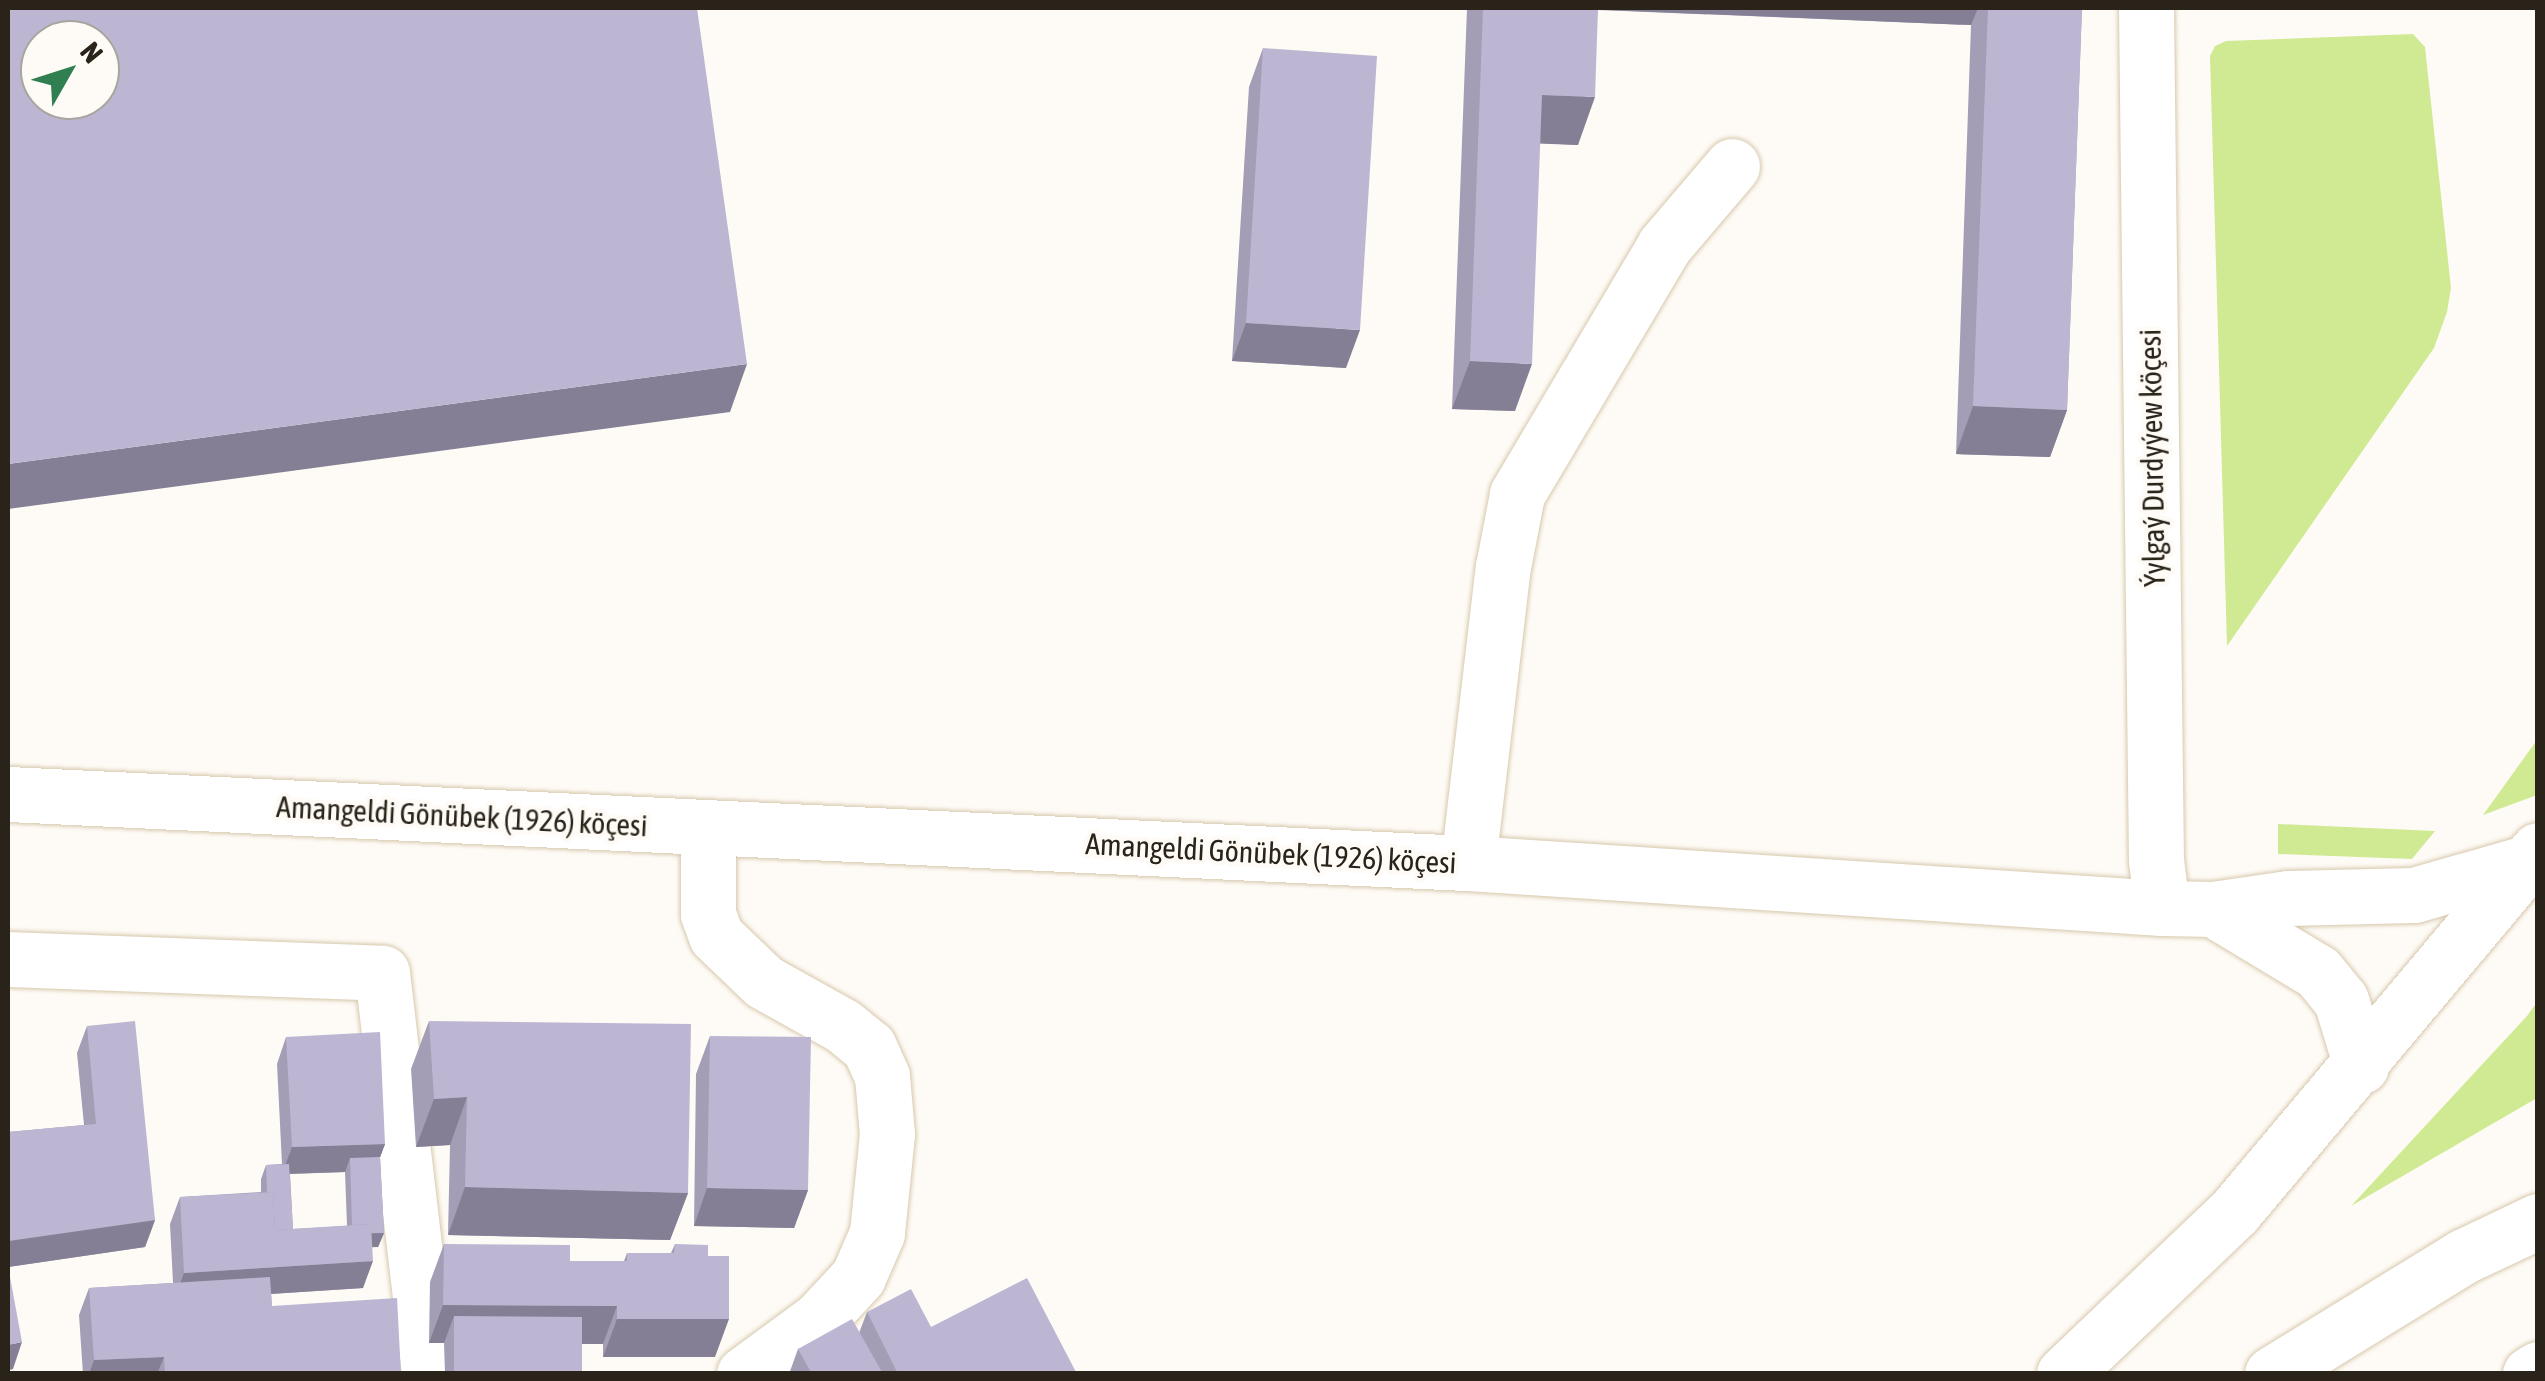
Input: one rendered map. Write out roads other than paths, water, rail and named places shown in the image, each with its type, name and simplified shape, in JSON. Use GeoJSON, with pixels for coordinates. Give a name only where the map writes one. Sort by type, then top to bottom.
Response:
{"type":"FeatureCollection","features":[{"type":"Feature","properties":{"kind":"main road","name":"Ýylgaý Durdyýew köçesi"},"geometry":{"type":"LineString","coordinates":[[2146,8],[2156,860],[2188,909]]}},
{"type":"Feature","properties":{"kind":"main road"},"geometry":{"type":"LineString","coordinates":[[1468,862],[1503,567],[1517,494],[1664,246],[1732,166]]}},
{"type":"Feature","properties":{"kind":"main road","name":"Amangeldi Gönübek (1926) köçesi"},"geometry":{"type":"LineString","coordinates":[[8,794],[1468,862],[2188,909],[2288,898],[2414,896],[2467,884],[2533,856]]}},
{"type":"Feature","properties":{"kind":"main road"},"geometry":{"type":"LineString","coordinates":[[708,827],[708,914],[716,936],[764,982],[843,1026],[869,1047],[882,1076],[887,1134],[877,1233],[858,1277],[819,1319],[744,1374]]}},
{"type":"Feature","properties":{"kind":"main road"},"geometry":{"type":"LineString","coordinates":[[2064,1374],[2235,1211],[2361,1066],[2458,942],[2533,856]]}},
{"type":"Feature","properties":{"kind":"main road"},"geometry":{"type":"LineString","coordinates":[[2188,909],[2318,972],[2342,1000],[2361,1066]]}},
{"type":"Feature","properties":{"kind":"main road"},"geometry":{"type":"LineString","coordinates":[[8,959],[382,973],[428,1374]]}},
{"type":"Feature","properties":{"kind":"main road"},"geometry":{"type":"LineString","coordinates":[[2272,1374],[2464,1256],[2538,1221]]}},
{"type":"Feature","properties":{"kind":"main road"},"geometry":{"type":"LineString","coordinates":[[2530,1374],[2538,1370]]}}]}
